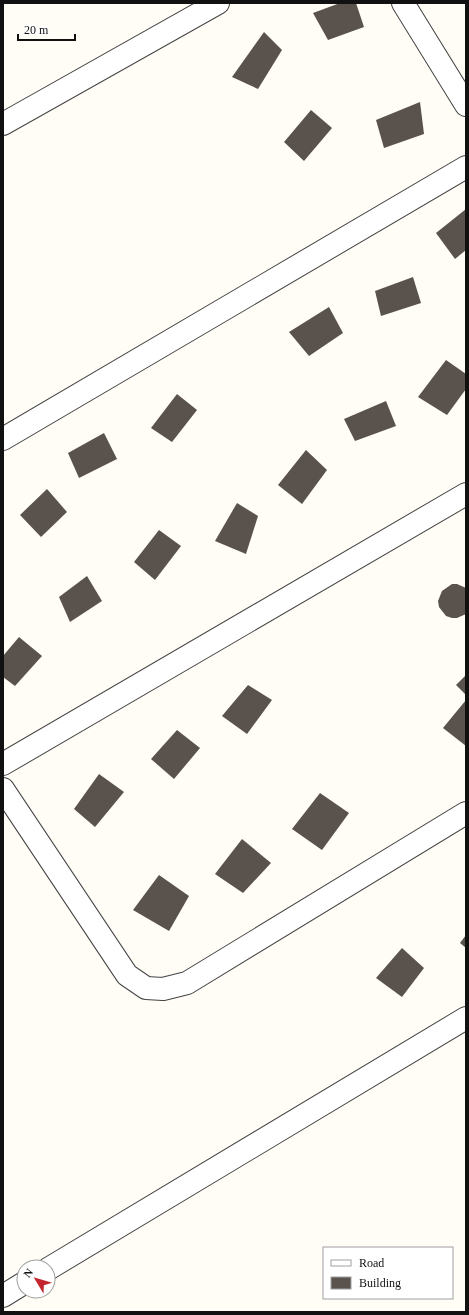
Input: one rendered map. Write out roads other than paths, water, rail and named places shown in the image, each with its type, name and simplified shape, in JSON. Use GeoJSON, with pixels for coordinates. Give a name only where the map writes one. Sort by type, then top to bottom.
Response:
{"type":"FeatureCollection","features":[{"type":"Feature","properties":{"kind":"street"},"geometry":{"type":"LineString","coordinates":[[3,124],[218,3]]}},
{"type":"Feature","properties":{"kind":"street"},"geometry":{"type":"LineString","coordinates":[[403,3],[466,105]]}},
{"type":"Feature","properties":{"kind":"street"},"geometry":{"type":"LineString","coordinates":[[3,439],[466,167]]}},
{"type":"Feature","properties":{"kind":"street"},"geometry":{"type":"LineString","coordinates":[[3,764],[466,494]]}},
{"type":"Feature","properties":{"kind":"street"},"geometry":{"type":"LineString","coordinates":[[3,789],[127,975],[146,988],[163,989],[187,983],[466,813]]}},
{"type":"Feature","properties":{"kind":"street"},"geometry":{"type":"LineString","coordinates":[[56,1264],[466,1018]]}},
{"type":"Feature","properties":{"kind":"street"},"geometry":{"type":"LineString","coordinates":[[3,1296],[16,1289]]}}]}
